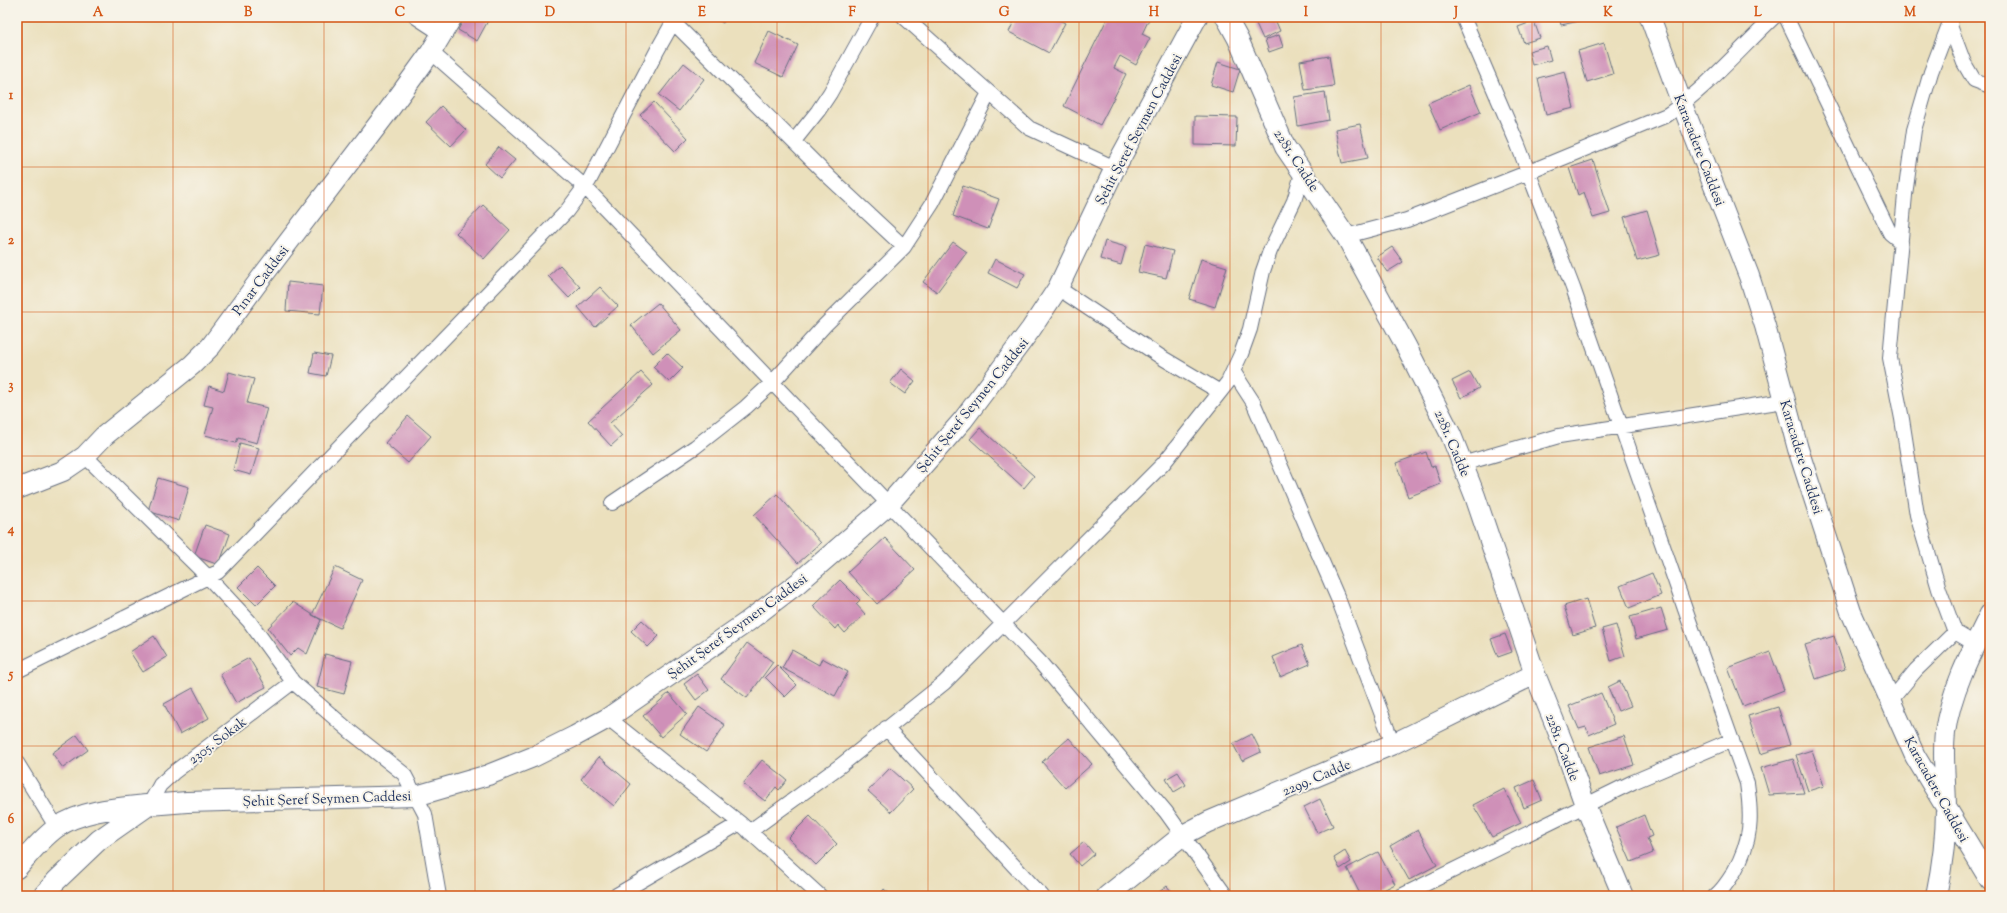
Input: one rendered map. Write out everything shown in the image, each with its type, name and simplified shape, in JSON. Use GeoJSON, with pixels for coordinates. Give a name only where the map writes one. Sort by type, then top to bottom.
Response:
{"type":"FeatureCollection","features":[{"type":"Feature","properties":{"kind":"street"},"geometry":{"type":"LineString","coordinates":[[416,17],[442,34]]}},
{"type":"Feature","properties":{"kind":"street","name":"Pınar Caddesi"},"geometry":{"type":"LineString","coordinates":[[17,489],[63,471],[85,456],[104,436],[192,365],[211,346],[431,52],[452,17]]}},
{"type":"Feature","properties":{"kind":"street"},"geometry":{"type":"LineString","coordinates":[[794,141],[830,93],[872,17]]}},
{"type":"Feature","properties":{"kind":"street"},"geometry":{"type":"LineString","coordinates":[[904,17],[1029,128],[1115,168]]}},
{"type":"Feature","properties":{"kind":"street","name":"Şehit Şeref Seymen Caddesi"},"geometry":{"type":"LineString","coordinates":[[17,868],[41,841],[57,828],[99,811],[187,802],[416,796],[488,775],[533,757],[576,736],[608,718],[748,622],[814,570],[888,505],[963,420],[999,375],[1058,288],[1115,168],[1197,17]]}},
{"type":"Feature","properties":{"kind":"street","name":"2281. Cadde"},"geometry":{"type":"LineString","coordinates":[[1226,17],[1254,73],[1273,123],[1285,147],[1302,174],[1324,202],[1346,236],[1432,396],[1475,496],[1535,674],[1566,751],[1585,805],[1623,896]]}},
{"type":"Feature","properties":{"kind":"street"},"geometry":{"type":"LineString","coordinates":[[1463,17],[1529,172],[1573,288],[1747,783],[1751,827],[1748,842],[1740,861],[1730,878],[1716,896]]}},
{"type":"Feature","properties":{"kind":"street","name":"Karacadere Caddesi"},"geometry":{"type":"LineString","coordinates":[[1650,17],[1749,276],[1765,326],[1784,401],[1851,612],[1915,756],[1990,880]]}},
{"type":"Feature","properties":{"kind":"street"},"geometry":{"type":"LineString","coordinates":[[1346,236],[1407,220],[1654,121],[1682,104],[1774,17]]}},
{"type":"Feature","properties":{"kind":"street"},"geometry":{"type":"LineString","coordinates":[[1786,17],[1890,233],[1901,242]]}},
{"type":"Feature","properties":{"kind":"street"},"geometry":{"type":"LineString","coordinates":[[17,671],[218,572],[552,227],[585,187],[675,20],[830,177],[904,247]]}},
{"type":"Feature","properties":{"kind":"street"},"geometry":{"type":"LineString","coordinates":[[1951,20],[1931,72],[1914,130],[1901,242],[1890,358],[1902,419],[1917,515],[1939,589],[1955,632],[1975,644]]}},
{"type":"Feature","properties":{"kind":"street"},"geometry":{"type":"LineString","coordinates":[[1951,20],[1964,63],[1974,80],[1990,86]]}},
{"type":"Feature","properties":{"kind":"street"},"geometry":{"type":"LineString","coordinates":[[431,52],[585,187],[1039,661],[1144,784],[1183,835],[1226,896]]}},
{"type":"Feature","properties":{"kind":"street"},"geometry":{"type":"LineString","coordinates":[[612,503],[695,447],[746,407],[772,383],[825,325],[904,247],[932,204],[989,93]]}},
{"type":"Feature","properties":{"kind":"street"},"geometry":{"type":"LineString","coordinates":[[615,896],[745,828],[840,766],[944,683],[1004,625],[1163,464],[1220,392],[1233,371],[1250,330],[1263,271],[1270,251],[1294,201],[1302,174]]}},
{"type":"Feature","properties":{"kind":"street"},"geometry":{"type":"LineString","coordinates":[[1058,288],[1155,353],[1220,392]]}},
{"type":"Feature","properties":{"kind":"street"},"geometry":{"type":"LineString","coordinates":[[1233,371],[1253,402],[1336,594],[1392,744]]}},
{"type":"Feature","properties":{"kind":"street"},"geometry":{"type":"LineString","coordinates":[[1462,464],[1559,436],[1784,401]]}},
{"type":"Feature","properties":{"kind":"street"},"geometry":{"type":"LineString","coordinates":[[85,456],[208,577],[249,621],[293,682],[352,733],[404,774],[425,814],[439,896]]}},
{"type":"Feature","properties":{"kind":"street"},"geometry":{"type":"LineString","coordinates":[[1936,896],[1945,841],[1945,732],[1950,708],[1975,644],[1990,614]]}},
{"type":"Feature","properties":{"kind":"street"},"geometry":{"type":"LineString","coordinates":[[1891,700],[1916,670],[1955,632]]}},
{"type":"Feature","properties":{"kind":"street","name":"2299. Cadde"},"geometry":{"type":"LineString","coordinates":[[1107,896],[1183,835],[1208,822],[1392,744],[1535,674]]}},
{"type":"Feature","properties":{"kind":"street","name":"2305. Sokak"},"geometry":{"type":"LineString","coordinates":[[149,805],[160,785],[174,773],[293,682]]}},
{"type":"Feature","properties":{"kind":"street"},"geometry":{"type":"LineString","coordinates":[[608,718],[745,828],[820,896]]}},
{"type":"Feature","properties":{"kind":"street"},"geometry":{"type":"LineString","coordinates":[[886,728],[1042,896]]}},
{"type":"Feature","properties":{"kind":"street"},"geometry":{"type":"LineString","coordinates":[[1401,896],[1633,782],[1732,740]]}},
{"type":"Feature","properties":{"kind":"street"},"geometry":{"type":"LineString","coordinates":[[17,763],[57,828]]}},
{"type":"Feature","properties":{"kind":"street"},"geometry":{"type":"LineString","coordinates":[[43,896],[56,881],[99,840],[149,805]]}},
{"type":"Feature","properties":{"kind":"building"},"geometry":{"type":"Polygon","coordinates":[[[465,17],[490,17],[477,41],[458,30],[465,17]]]}},
{"type":"Feature","properties":{"kind":"building"},"geometry":{"type":"Polygon","coordinates":[[[713,17],[727,17],[723,23],[713,17]]]}},
{"type":"Feature","properties":{"kind":"building"},"geometry":{"type":"Polygon","coordinates":[[[1016,17],[1053,17],[1065,23],[1049,53],[1009,32],[1016,17]]]}},
{"type":"Feature","properties":{"kind":"building"},"geometry":{"type":"Polygon","coordinates":[[[1108,17],[1150,17],[1142,34],[1150,38],[1136,65],[1120,56],[1114,68],[1126,74],[1100,125],[1064,106],[1108,17]]]}},
{"type":"Feature","properties":{"kind":"building"},"geometry":{"type":"Polygon","coordinates":[[[1253,17],[1274,17],[1280,31],[1263,39],[1253,17]]]}},
{"type":"Feature","properties":{"kind":"building"},"geometry":{"type":"Polygon","coordinates":[[[1559,17],[1593,17],[1593,18],[1561,25],[1559,17]]]}},
{"type":"Feature","properties":{"kind":"building"},"geometry":{"type":"Polygon","coordinates":[[[1534,21],[1540,38],[1524,43],[1518,27],[1534,21]]]}},
{"type":"Feature","properties":{"kind":"building"},"geometry":{"type":"Polygon","coordinates":[[[769,31],[798,45],[783,77],[754,63],[769,31]]]}},
{"type":"Feature","properties":{"kind":"building"},"geometry":{"type":"Polygon","coordinates":[[[1279,35],[1283,47],[1269,52],[1265,40],[1279,35]]]}},
{"type":"Feature","properties":{"kind":"building"},"geometry":{"type":"Polygon","coordinates":[[[1604,43],[1613,74],[1587,82],[1578,51],[1604,43]]]}},
{"type":"Feature","properties":{"kind":"building"},"geometry":{"type":"Polygon","coordinates":[[[1547,46],[1551,60],[1532,65],[1529,51],[1547,46]]]}},
{"type":"Feature","properties":{"kind":"building"},"geometry":{"type":"Polygon","coordinates":[[[1329,56],[1334,86],[1305,90],[1300,61],[1329,56]]]}},
{"type":"Feature","properties":{"kind":"building"},"geometry":{"type":"Polygon","coordinates":[[[1218,62],[1240,69],[1233,92],[1211,85],[1218,62]]]}},
{"type":"Feature","properties":{"kind":"building"},"geometry":{"type":"Polygon","coordinates":[[[684,63],[704,79],[679,111],[659,95],[684,63]]]}},
{"type":"Feature","properties":{"kind":"building"},"geometry":{"type":"Polygon","coordinates":[[[1565,71],[1574,108],[1546,115],[1538,78],[1565,71]]]}},
{"type":"Feature","properties":{"kind":"building"},"geometry":{"type":"Polygon","coordinates":[[[1469,85],[1481,112],[1440,130],[1428,103],[1469,85]]]}},
{"type":"Feature","properties":{"kind":"building"},"geometry":{"type":"Polygon","coordinates":[[[1325,92],[1329,120],[1298,126],[1294,97],[1325,92]]]}},
{"type":"Feature","properties":{"kind":"building"},"geometry":{"type":"Polygon","coordinates":[[[654,102],[688,138],[675,151],[640,115],[654,102]]]}},
{"type":"Feature","properties":{"kind":"building"},"geometry":{"type":"Polygon","coordinates":[[[441,106],[466,130],[451,146],[426,122],[441,106]]]}},
{"type":"Feature","properties":{"kind":"building"},"geometry":{"type":"Polygon","coordinates":[[[1195,116],[1237,117],[1236,146],[1195,145],[1195,116]]]}},
{"type":"Feature","properties":{"kind":"building"},"geometry":{"type":"Polygon","coordinates":[[[1360,124],[1368,158],[1342,163],[1335,129],[1360,124]]]}},
{"type":"Feature","properties":{"kind":"building"},"geometry":{"type":"Polygon","coordinates":[[[499,147],[515,160],[500,178],[485,164],[499,147]]]}},
{"type":"Feature","properties":{"kind":"building"},"geometry":{"type":"Polygon","coordinates":[[[1593,160],[1610,213],[1593,218],[1584,192],[1578,195],[1569,168],[1593,160]]]}},
{"type":"Feature","properties":{"kind":"building"},"geometry":{"type":"Polygon","coordinates":[[[963,186],[999,199],[988,229],[953,216],[963,186]]]}},
{"type":"Feature","properties":{"kind":"building"},"geometry":{"type":"Polygon","coordinates":[[[483,205],[510,230],[484,259],[456,233],[483,205]]]}},
{"type":"Feature","properties":{"kind":"building"},"geometry":{"type":"Polygon","coordinates":[[[1647,210],[1660,255],[1637,261],[1624,217],[1647,210]]]}},
{"type":"Feature","properties":{"kind":"building"},"geometry":{"type":"Polygon","coordinates":[[[1105,241],[1126,247],[1121,265],[1100,259],[1105,241]]]}},
{"type":"Feature","properties":{"kind":"building"},"geometry":{"type":"Polygon","coordinates":[[[953,242],[967,252],[937,292],[923,282],[953,242]]]}},
{"type":"Feature","properties":{"kind":"building"},"geometry":{"type":"Polygon","coordinates":[[[1145,244],[1173,251],[1166,278],[1138,272],[1145,244]]]}},
{"type":"Feature","properties":{"kind":"building"},"geometry":{"type":"Polygon","coordinates":[[[1392,247],[1403,262],[1387,272],[1377,257],[1392,247]]]}},
{"type":"Feature","properties":{"kind":"building"},"geometry":{"type":"Polygon","coordinates":[[[995,259],[1025,274],[1017,288],[988,273],[995,259]]]}},
{"type":"Feature","properties":{"kind":"building"},"geometry":{"type":"Polygon","coordinates":[[[1201,259],[1227,267],[1215,307],[1189,299],[1201,259]]]}},
{"type":"Feature","properties":{"kind":"building"},"geometry":{"type":"Polygon","coordinates":[[[560,265],[580,287],[569,298],[548,276],[560,265]]]}},
{"type":"Feature","properties":{"kind":"building"},"geometry":{"type":"Polygon","coordinates":[[[288,282],[323,286],[320,314],[286,311],[288,282]]]}},
{"type":"Feature","properties":{"kind":"building"},"geometry":{"type":"Polygon","coordinates":[[[600,287],[618,306],[595,327],[578,307],[600,287]]]}},
{"type":"Feature","properties":{"kind":"building"},"geometry":{"type":"Polygon","coordinates":[[[658,303],[681,330],[653,353],[631,325],[658,303]]]}},
{"type":"Feature","properties":{"kind":"building"},"geometry":{"type":"Polygon","coordinates":[[[314,353],[331,356],[326,376],[310,373],[314,353]]]}},
{"type":"Feature","properties":{"kind":"building"},"geometry":{"type":"Polygon","coordinates":[[[667,353],[683,368],[669,382],[653,367],[667,353]]]}},
{"type":"Feature","properties":{"kind":"building"},"geometry":{"type":"Polygon","coordinates":[[[901,369],[915,381],[905,394],[890,383],[901,369]]]}},
{"type":"Feature","properties":{"kind":"building"},"geometry":{"type":"Polygon","coordinates":[[[229,372],[254,379],[247,403],[267,408],[257,443],[238,438],[236,443],[205,435],[213,407],[204,405],[209,386],[224,391],[229,372]]]}},
{"type":"Feature","properties":{"kind":"building"},"geometry":{"type":"Polygon","coordinates":[[[641,372],[653,385],[610,423],[622,436],[611,446],[588,421],[641,372]]]}},
{"type":"Feature","properties":{"kind":"building"},"geometry":{"type":"Polygon","coordinates":[[[1470,372],[1479,388],[1461,398],[1452,381],[1470,372]]]}},
{"type":"Feature","properties":{"kind":"building"},"geometry":{"type":"Polygon","coordinates":[[[408,416],[431,436],[408,463],[385,443],[408,416]]]}},
{"type":"Feature","properties":{"kind":"building"},"geometry":{"type":"Polygon","coordinates":[[[980,428],[1034,476],[1024,488],[970,439],[980,428]]]}},
{"type":"Feature","properties":{"kind":"building"},"geometry":{"type":"Polygon","coordinates":[[[240,443],[259,448],[251,475],[233,470],[240,443]]]}},
{"type":"Feature","properties":{"kind":"building"},"geometry":{"type":"Polygon","coordinates":[[[1426,452],[1431,467],[1435,466],[1441,484],[1408,497],[1396,463],[1426,452]]]}},
{"type":"Feature","properties":{"kind":"building"},"geometry":{"type":"Polygon","coordinates":[[[158,478],[189,487],[179,521],[148,511],[158,478]]]}},
{"type":"Feature","properties":{"kind":"building"},"geometry":{"type":"Polygon","coordinates":[[[777,494],[821,543],[798,563],[754,515],[777,494]]]}},
{"type":"Feature","properties":{"kind":"building"},"geometry":{"type":"Polygon","coordinates":[[[205,525],[230,534],[219,565],[194,556],[205,525]]]}},
{"type":"Feature","properties":{"kind":"building"},"geometry":{"type":"Polygon","coordinates":[[[885,538],[915,570],[877,604],[848,572],[885,538]]]}},
{"type":"Feature","properties":{"kind":"building"},"geometry":{"type":"Polygon","coordinates":[[[335,567],[362,580],[340,628],[312,615],[335,567]]]}},
{"type":"Feature","properties":{"kind":"building"},"geometry":{"type":"Polygon","coordinates":[[[257,568],[275,586],[256,605],[238,587],[257,568]]]}},
{"type":"Feature","properties":{"kind":"building"},"geometry":{"type":"Polygon","coordinates":[[[1652,573],[1661,595],[1629,608],[1620,586],[1652,573]]]}},
{"type":"Feature","properties":{"kind":"building"},"geometry":{"type":"Polygon","coordinates":[[[840,580],[860,600],[856,604],[865,614],[845,633],[838,625],[835,629],[813,606],[840,580]]]}},
{"type":"Feature","properties":{"kind":"building"},"geometry":{"type":"Polygon","coordinates":[[[1586,599],[1595,628],[1573,635],[1564,606],[1586,599]]]}},
{"type":"Feature","properties":{"kind":"building"},"geometry":{"type":"Polygon","coordinates":[[[293,602],[321,620],[307,654],[298,648],[290,656],[268,628],[293,602]]]}},
{"type":"Feature","properties":{"kind":"building"},"geometry":{"type":"Polygon","coordinates":[[[1661,608],[1668,630],[1636,639],[1630,617],[1661,608]]]}},
{"type":"Feature","properties":{"kind":"building"},"geometry":{"type":"Polygon","coordinates":[[[642,620],[659,636],[648,647],[631,631],[642,620]]]}},
{"type":"Feature","properties":{"kind":"building"},"geometry":{"type":"Polygon","coordinates":[[[1616,625],[1625,656],[1611,661],[1602,629],[1616,625]]]}},
{"type":"Feature","properties":{"kind":"building"},"geometry":{"type":"Polygon","coordinates":[[[1505,634],[1512,652],[1498,657],[1491,639],[1505,634]]]}},
{"type":"Feature","properties":{"kind":"building"},"geometry":{"type":"Polygon","coordinates":[[[154,636],[167,657],[143,672],[130,652],[154,636]]]}},
{"type":"Feature","properties":{"kind":"building"},"geometry":{"type":"Polygon","coordinates":[[[1834,636],[1845,669],[1816,679],[1805,645],[1834,636]]]}},
{"type":"Feature","properties":{"kind":"building"},"geometry":{"type":"Polygon","coordinates":[[[747,643],[773,662],[747,698],[721,679],[747,643]]]}},
{"type":"Feature","properties":{"kind":"building"},"geometry":{"type":"Polygon","coordinates":[[[1302,645],[1310,664],[1280,677],[1273,657],[1302,645]]]}},
{"type":"Feature","properties":{"kind":"building"},"geometry":{"type":"Polygon","coordinates":[[[792,650],[819,665],[822,658],[848,672],[835,696],[782,668],[792,650]]]}},
{"type":"Feature","properties":{"kind":"building"},"geometry":{"type":"Polygon","coordinates":[[[1770,652],[1784,690],[1743,706],[1728,668],[1770,652]]]}},
{"type":"Feature","properties":{"kind":"building"},"geometry":{"type":"Polygon","coordinates":[[[325,654],[352,661],[344,694],[317,687],[325,654]]]}},
{"type":"Feature","properties":{"kind":"building"},"geometry":{"type":"Polygon","coordinates":[[[249,658],[266,687],[236,703],[220,674],[249,658]]]}},
{"type":"Feature","properties":{"kind":"building"},"geometry":{"type":"Polygon","coordinates":[[[777,665],[797,685],[785,697],[765,677],[777,665]]]}},
{"type":"Feature","properties":{"kind":"building"},"geometry":{"type":"Polygon","coordinates":[[[697,674],[709,690],[696,700],[684,684],[697,674]]]}},
{"type":"Feature","properties":{"kind":"building"},"geometry":{"type":"Polygon","coordinates":[[[1620,681],[1631,706],[1618,711],[1608,687],[1620,681]]]}},
{"type":"Feature","properties":{"kind":"building"},"geometry":{"type":"Polygon","coordinates":[[[193,688],[209,718],[180,734],[164,704],[193,688]]]}},
{"type":"Feature","properties":{"kind":"building"},"geometry":{"type":"Polygon","coordinates":[[[669,693],[687,714],[661,737],[643,716],[669,693]]]}},
{"type":"Feature","properties":{"kind":"building"},"geometry":{"type":"Polygon","coordinates":[[[1601,693],[1614,724],[1589,735],[1586,727],[1579,729],[1569,706],[1601,693]]]}},
{"type":"Feature","properties":{"kind":"building"},"geometry":{"type":"Polygon","coordinates":[[[699,707],[725,725],[706,752],[680,734],[699,707]]]}},
{"type":"Feature","properties":{"kind":"building"},"geometry":{"type":"Polygon","coordinates":[[[1778,707],[1790,745],[1760,754],[1748,716],[1778,707]]]}},
{"type":"Feature","properties":{"kind":"building"},"geometry":{"type":"Polygon","coordinates":[[[1252,734],[1261,752],[1242,761],[1233,744],[1252,734]]]}},
{"type":"Feature","properties":{"kind":"building"},"geometry":{"type":"Polygon","coordinates":[[[77,735],[88,750],[63,768],[52,753],[77,735]]]}},
{"type":"Feature","properties":{"kind":"building"},"geometry":{"type":"Polygon","coordinates":[[[1624,736],[1634,765],[1599,776],[1589,747],[1624,736]]]}},
{"type":"Feature","properties":{"kind":"building"},"geometry":{"type":"Polygon","coordinates":[[[1069,738],[1092,764],[1065,788],[1042,762],[1069,738]]]}},
{"type":"Feature","properties":{"kind":"building"},"geometry":{"type":"Polygon","coordinates":[[[1812,750],[1824,786],[1808,791],[1796,755],[1812,750]]]}},
{"type":"Feature","properties":{"kind":"building"},"geometry":{"type":"Polygon","coordinates":[[[599,757],[631,784],[614,806],[581,779],[599,757]]]}},
{"type":"Feature","properties":{"kind":"building"},"geometry":{"type":"Polygon","coordinates":[[[1793,759],[1804,793],[1769,795],[1761,768],[1793,759]]]}},
{"type":"Feature","properties":{"kind":"building"},"geometry":{"type":"Polygon","coordinates":[[[762,760],[787,780],[779,790],[776,787],[765,801],[743,784],[762,760]]]}},
{"type":"Feature","properties":{"kind":"building"},"geometry":{"type":"Polygon","coordinates":[[[890,768],[913,789],[891,812],[868,791],[890,768]]]}},
{"type":"Feature","properties":{"kind":"building"},"geometry":{"type":"Polygon","coordinates":[[[1178,772],[1186,785],[1174,792],[1166,779],[1178,772]]]}},
{"type":"Feature","properties":{"kind":"building"},"geometry":{"type":"Polygon","coordinates":[[[1534,780],[1542,800],[1524,808],[1516,788],[1534,780]]]}},
{"type":"Feature","properties":{"kind":"building"},"geometry":{"type":"Polygon","coordinates":[[[1504,789],[1521,823],[1492,837],[1473,805],[1504,789]]]}},
{"type":"Feature","properties":{"kind":"building"},"geometry":{"type":"Polygon","coordinates":[[[1320,799],[1333,826],[1317,833],[1304,807],[1320,799]]]}},
{"type":"Feature","properties":{"kind":"building"},"geometry":{"type":"Polygon","coordinates":[[[1644,815],[1652,836],[1647,838],[1653,853],[1631,862],[1616,827],[1644,815]]]}},
{"type":"Feature","properties":{"kind":"building"},"geometry":{"type":"Polygon","coordinates":[[[810,816],[837,844],[816,865],[788,838],[810,816]]]}},
{"type":"Feature","properties":{"kind":"building"},"geometry":{"type":"Polygon","coordinates":[[[1418,830],[1437,865],[1409,880],[1390,846],[1418,830]]]}},
{"type":"Feature","properties":{"kind":"building"},"geometry":{"type":"Polygon","coordinates":[[[1084,842],[1094,854],[1080,866],[1070,854],[1084,842]]]}},
{"type":"Feature","properties":{"kind":"building"},"geometry":{"type":"Polygon","coordinates":[[[1345,851],[1351,862],[1340,869],[1334,858],[1345,851]]]}},
{"type":"Feature","properties":{"kind":"building"},"geometry":{"type":"Polygon","coordinates":[[[1378,852],[1395,884],[1372,896],[1361,896],[1347,868],[1378,852]]]}},
{"type":"Feature","properties":{"kind":"building"},"geometry":{"type":"Polygon","coordinates":[[[1167,886],[1175,896],[1154,896],[1167,886]]]}},
{"type":"Feature","properties":{"kind":"building"},"geometry":{"type":"Polygon","coordinates":[[[884,889],[892,896],[879,896],[884,889]]]}}]}
